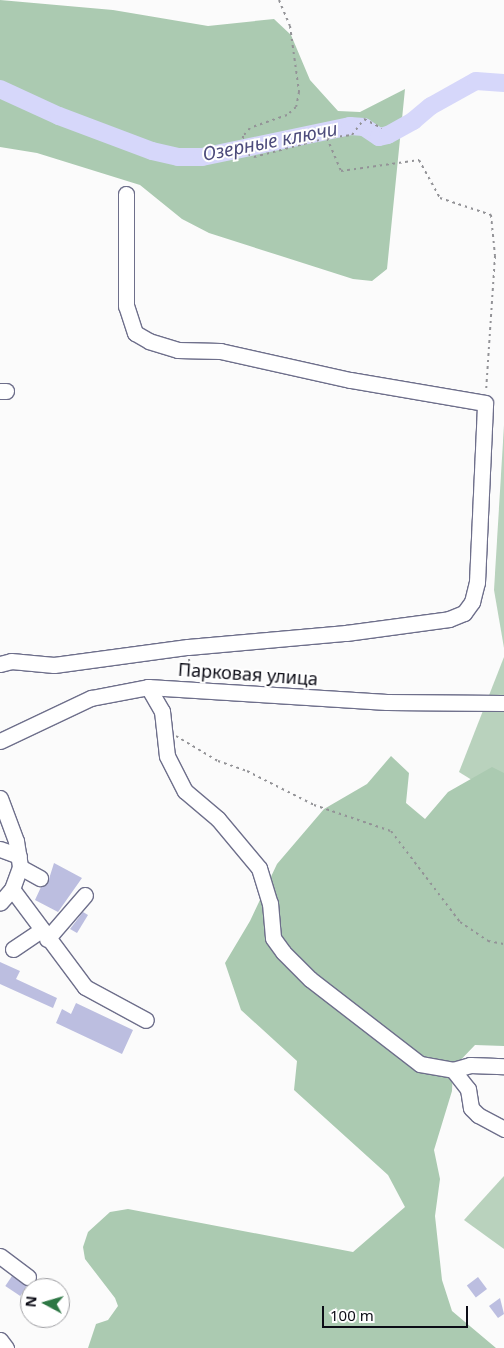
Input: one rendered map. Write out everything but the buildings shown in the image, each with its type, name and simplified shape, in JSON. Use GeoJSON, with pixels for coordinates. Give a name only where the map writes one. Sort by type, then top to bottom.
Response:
{"type":"FeatureCollection","features":[{"type":"Feature","properties":{"kind":"lane"},"geometry":{"type":"LineString","coordinates":[[0,664],[11,660],[54,665],[188,647],[346,633],[449,619],[464,613],[472,602],[476,582],[485,403],[350,380],[220,351],[178,350],[148,341],[135,333],[126,306],[126,194]]}},
{"type":"Feature","properties":{"kind":"lane"},"geometry":{"type":"LineString","coordinates":[[148,687],[162,711],[167,756],[185,791],[218,819],[259,868],[270,903],[273,938],[284,952],[310,979],[420,1064],[453,1070],[481,1064],[504,1066]]}},
{"type":"Feature","properties":{"kind":"lane","name":"Парковая улица"},"geometry":{"type":"LineString","coordinates":[[0,740],[91,698],[148,687],[388,702],[504,703]]}},
{"type":"Feature","properties":{"kind":"lane"},"geometry":{"type":"LineString","coordinates":[[0,798],[19,862],[12,890],[0,903]]}},
{"type":"Feature","properties":{"kind":"lane"},"geometry":{"type":"LineString","coordinates":[[0,849],[40,878]]}},
{"type":"Feature","properties":{"kind":"lane"},"geometry":{"type":"LineString","coordinates":[[12,890],[43,935],[85,988],[146,1020]]}},
{"type":"Feature","properties":{"kind":"lane"},"geometry":{"type":"LineString","coordinates":[[13,949],[43,935],[85,895]]}},
{"type":"Feature","properties":{"kind":"lane"},"geometry":{"type":"LineString","coordinates":[[453,1070],[468,1089],[471,1108],[478,1116],[504,1129]]}},
{"type":"Feature","properties":{"kind":"lane"},"geometry":{"type":"LineString","coordinates":[[0,1256],[28,1277]]}},
{"type":"Feature","properties":{"kind":"lane"},"geometry":{"type":"LineString","coordinates":[[0,1340],[6,1348]]}},
{"type":"Feature","properties":{"kind":"path"},"geometry":{"type":"LineString","coordinates":[[279,0],[290,26],[299,92],[296,107],[287,115],[250,128],[242,136],[242,151],[254,157],[327,138],[352,135],[364,119],[382,128]]}},
{"type":"Feature","properties":{"kind":"path"},"geometry":{"type":"LineString","coordinates":[[327,138],[341,171],[419,160],[440,198],[491,215],[495,256],[485,403]]}},
{"type":"Feature","properties":{"kind":"path"},"geometry":{"type":"LineString","coordinates":[[188,647],[193,689]]}},
{"type":"Feature","properties":{"kind":"path"},"geometry":{"type":"LineString","coordinates":[[164,728],[218,761],[247,771],[314,805],[391,831],[460,922],[488,941],[504,944]]}},
{"type":"Feature","properties":{"kind":"green space"},"geometry":{"type":"Polygon","coordinates":[[[0,0],[113,10],[208,26],[274,19],[291,35],[310,80],[338,111],[360,112],[405,89],[387,269],[372,281],[353,279],[209,233],[182,219],[140,185],[37,153],[0,147],[0,0]]]}},
{"type":"Feature","properties":{"kind":"green space"},"geometry":{"type":"Polygon","coordinates":[[[504,425],[504,648],[494,590],[504,425]]]}},
{"type":"Feature","properties":{"kind":"green space"},"geometry":{"type":"Polygon","coordinates":[[[504,657],[504,800],[459,772],[504,657]]]}},
{"type":"Feature","properties":{"kind":"green space"},"geometry":{"type":"Polygon","coordinates":[[[391,756],[409,773],[406,803],[425,819],[448,792],[492,767],[504,773],[504,1046],[475,1045],[453,1068],[452,1091],[434,1150],[440,1179],[435,1216],[442,1280],[452,1311],[496,1348],[88,1348],[96,1324],[108,1320],[118,1306],[115,1298],[85,1259],[83,1247],[88,1232],[110,1212],[128,1209],[353,1252],[405,1207],[388,1175],[294,1090],[297,1061],[241,1010],[225,963],[250,921],[277,864],[324,809],[367,784],[391,756]]]}},
{"type":"Feature","properties":{"kind":"green space"},"geometry":{"type":"Polygon","coordinates":[[[504,1176],[504,1249],[464,1220],[504,1176]]]}},
{"type":"Feature","properties":{"kind":"waterway","name":"Озерные ключи"},"geometry":{"type":"LineString","coordinates":[[0,89],[59,116],[152,151],[178,157],[202,157],[350,126],[364,127],[379,137],[388,135],[413,121],[431,106],[476,81],[504,83]]}}]}
